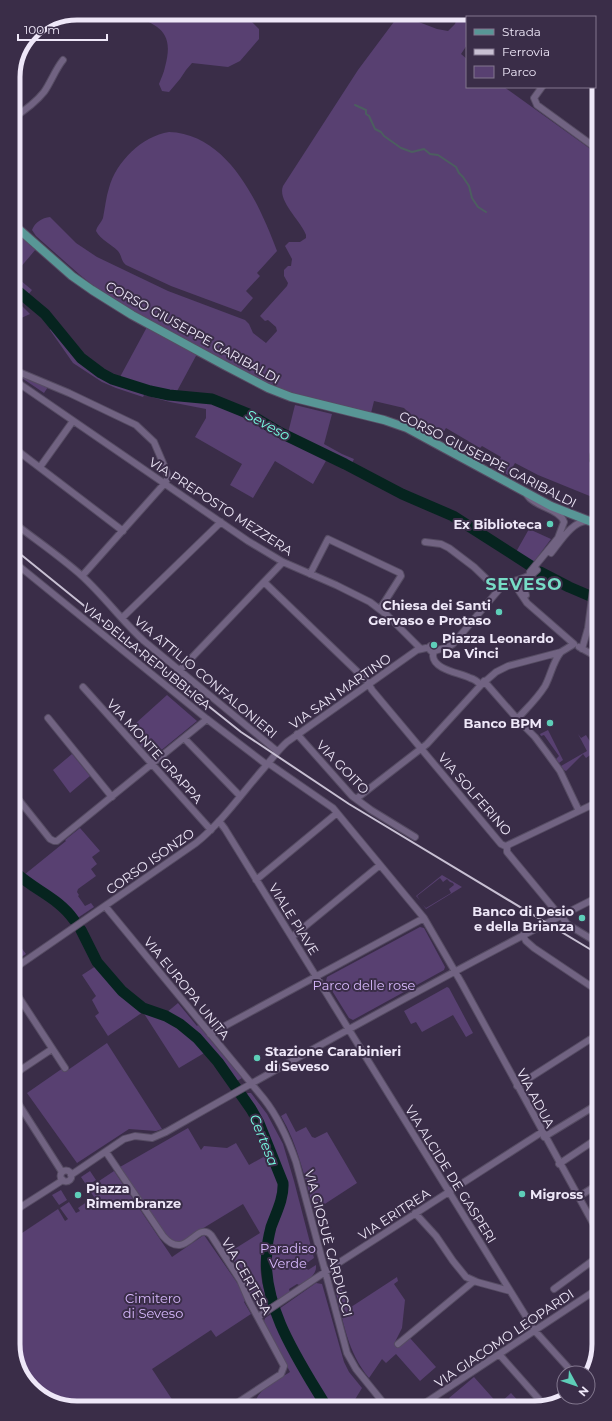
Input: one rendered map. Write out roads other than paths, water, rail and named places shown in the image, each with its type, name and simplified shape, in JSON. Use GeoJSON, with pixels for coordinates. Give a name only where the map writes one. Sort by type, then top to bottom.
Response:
{"type":"FeatureCollection","features":[{"type":"Feature","properties":{"kind":"main road","name":"CORSO GIUSEPPE GARIBALDI"},"geometry":{"type":"LineString","coordinates":[[20,230],[72,276],[92,290],[132,315],[224,365],[285,395],[384,420],[407,428],[554,508],[592,523]]}},
{"type":"Feature","properties":{"kind":"street"},"geometry":{"type":"LineString","coordinates":[[20,113],[43,93],[54,72],[63,60]]}},
{"type":"Feature","properties":{"kind":"street"},"geometry":{"type":"LineString","coordinates":[[541,88],[534,98],[537,105],[592,145]]}},
{"type":"Feature","properties":{"kind":"street"},"geometry":{"type":"LineString","coordinates":[[20,373],[94,405],[130,422],[142,430],[157,445],[168,476],[165,483],[82,576]]}},
{"type":"Feature","properties":{"kind":"street","name":"VIA PREPOSTO MEZZERA"},"geometry":{"type":"LineString","coordinates":[[20,384],[221,522],[283,562],[362,597],[380,609],[428,648]]}},
{"type":"Feature","properties":{"kind":"street"},"geometry":{"type":"LineString","coordinates":[[40,467],[73,421]]}},
{"type":"Feature","properties":{"kind":"street"},"geometry":{"type":"LineString","coordinates":[[20,452],[123,531]]}},
{"type":"Feature","properties":{"kind":"street"},"geometry":{"type":"LineString","coordinates":[[523,491],[532,500],[562,517],[564,523]]}},
{"type":"Feature","properties":{"kind":"street"},"geometry":{"type":"LineString","coordinates":[[525,596],[528,584],[535,569],[576,522],[573,515],[567,516],[558,538],[529,577],[503,585],[469,626],[450,646],[428,648],[438,665],[482,683],[535,737],[557,767],[579,811]]}},
{"type":"Feature","properties":{"kind":"street"},"geometry":{"type":"LineString","coordinates":[[573,527],[582,521],[592,523]]}},
{"type":"Feature","properties":{"kind":"street"},"geometry":{"type":"LineString","coordinates":[[122,618],[221,522]]}},
{"type":"Feature","properties":{"kind":"street","name":"VIA ATTILIO CONFALONIERI"},"geometry":{"type":"LineString","coordinates":[[20,528],[82,576],[144,640],[277,751]]}},
{"type":"Feature","properties":{"kind":"street"},"geometry":{"type":"LineString","coordinates":[[310,574],[328,539],[400,573],[401,576],[380,609]]}},
{"type":"Feature","properties":{"kind":"street"},"geometry":{"type":"LineString","coordinates":[[425,542],[429,544],[441,544],[449,548],[474,567],[498,590]]}},
{"type":"Feature","properties":{"kind":"street"},"geometry":{"type":"LineString","coordinates":[[180,670],[283,562]]}},
{"type":"Feature","properties":{"kind":"street","name":"VIA DELLA REPUBBLICA"},"geometry":{"type":"LineString","coordinates":[[20,567],[207,719],[268,764],[322,799],[337,813],[380,865]]}},
{"type":"Feature","properties":{"kind":"street"},"geometry":{"type":"LineString","coordinates":[[520,579],[516,581],[515,585],[525,596],[530,605],[574,644],[592,654]]}},
{"type":"Feature","properties":{"kind":"street","name":"VIA SOLFERINO"},"geometry":{"type":"LineString","coordinates":[[264,582],[369,684],[421,749],[501,844],[505,846],[508,845],[506,848],[507,852],[567,924],[592,939]]}},
{"type":"Feature","properties":{"kind":"street"},"geometry":{"type":"LineString","coordinates":[[503,585],[510,584],[525,596]]}},
{"type":"Feature","properties":{"kind":"street"},"geometry":{"type":"LineString","coordinates":[[582,649],[588,628],[592,604]]}},
{"type":"Feature","properties":{"kind":"street"},"geometry":{"type":"LineString","coordinates":[[356,799],[421,749],[433,738],[482,683],[496,672],[504,667],[561,652],[574,644]]}},
{"type":"Feature","properties":{"kind":"street","name":"VIA SAN MARTINO"},"geometry":{"type":"LineString","coordinates":[[277,751],[297,734],[369,684],[428,648]]}},
{"type":"Feature","properties":{"kind":"street"},"geometry":{"type":"LineString","coordinates":[[517,719],[531,706],[545,686],[556,658],[561,652]]}},
{"type":"Feature","properties":{"kind":"street","name":"VIA MONTE GRAPPA"},"geometry":{"type":"LineString","coordinates":[[83,687],[211,830]]}},
{"type":"Feature","properties":{"kind":"street"},"geometry":{"type":"LineString","coordinates":[[48,718],[112,797]]}},
{"type":"Feature","properties":{"kind":"street"},"geometry":{"type":"LineString","coordinates":[[20,800],[50,838],[57,841],[207,719]]}},
{"type":"Feature","properties":{"kind":"street","name":"VIA GOITO"},"geometry":{"type":"LineString","coordinates":[[297,734],[352,796],[371,810],[415,837]]}},
{"type":"Feature","properties":{"kind":"street"},"geometry":{"type":"LineString","coordinates":[[184,738],[240,796]]}},
{"type":"Feature","properties":{"kind":"street","name":"CORSO ISONZO"},"geometry":{"type":"LineString","coordinates":[[20,965],[194,845],[219,821],[268,764],[277,751]]}},
{"type":"Feature","properties":{"kind":"street"},"geometry":{"type":"LineString","coordinates":[[508,845],[592,805]]}},
{"type":"Feature","properties":{"kind":"street"},"geometry":{"type":"LineString","coordinates":[[256,880],[337,813]]}},
{"type":"Feature","properties":{"kind":"street","name":"VIALE PIAVE"},"geometry":{"type":"LineString","coordinates":[[219,821],[349,1030]]}},
{"type":"Feature","properties":{"kind":"street"},"geometry":{"type":"LineString","coordinates":[[292,938],[380,865]]}},
{"type":"Feature","properties":{"kind":"street","name":"VIA ADUA"},"geometry":{"type":"LineString","coordinates":[[380,865],[424,918],[455,971],[559,1164],[592,1222]]}},
{"type":"Feature","properties":{"kind":"street"},"geometry":{"type":"LineString","coordinates":[[20,1207],[62,1180],[69,1181],[71,1176],[124,1139],[132,1136],[152,1138],[162,1135],[455,971],[592,900]]}},
{"type":"Feature","properties":{"kind":"street","name":"VIA EUROPA UNITA"},"geometry":{"type":"LineString","coordinates":[[105,906],[252,1084]]}},
{"type":"Feature","properties":{"kind":"street"},"geometry":{"type":"LineString","coordinates":[[210,1034],[424,918]]}},
{"type":"Feature","properties":{"kind":"street"},"geometry":{"type":"LineString","coordinates":[[523,935],[526,941],[534,948],[592,986]]}},
{"type":"Feature","properties":{"kind":"street"},"geometry":{"type":"LineString","coordinates":[[20,999],[65,1068]]}},
{"type":"Feature","properties":{"kind":"street","name":"VIA ALCIDE DE GASPERI"},"geometry":{"type":"LineString","coordinates":[[349,1030],[535,1331],[566,1365]]}},
{"type":"Feature","properties":{"kind":"street"},"geometry":{"type":"LineString","coordinates":[[517,1086],[592,1039]]}},
{"type":"Feature","properties":{"kind":"street"},"geometry":{"type":"LineString","coordinates":[[20,1071],[52,1049]]}},
{"type":"Feature","properties":{"kind":"street","name":"VIA GIOSUÈ CARDUCCI"},"geometry":{"type":"LineString","coordinates":[[252,1084],[275,1114],[289,1142],[296,1162],[347,1352],[360,1375],[382,1401]]}},
{"type":"Feature","properties":{"kind":"street"},"geometry":{"type":"LineString","coordinates":[[20,1106],[62,1172],[60,1176],[62,1180]]}},
{"type":"Feature","properties":{"kind":"street","name":"VIA ERITREA"},"geometry":{"type":"LineString","coordinates":[[258,1317],[415,1213],[543,1134],[592,1107]]}},
{"type":"Feature","properties":{"kind":"street"},"geometry":{"type":"LineString","coordinates":[[559,1164],[592,1142]]}},
{"type":"Feature","properties":{"kind":"street","name":"VIA CERTESA"},"geometry":{"type":"LineString","coordinates":[[106,1152],[163,1236],[169,1242],[174,1245],[181,1245],[201,1233],[209,1233],[240,1280],[249,1301],[284,1366],[281,1374],[240,1401]]}},
{"type":"Feature","properties":{"kind":"street"},"geometry":{"type":"LineString","coordinates":[[62,1172],[69,1171],[71,1176]]}},
{"type":"Feature","properties":{"kind":"street"},"geometry":{"type":"LineString","coordinates":[[578,1197],[592,1188]]}},
{"type":"Feature","properties":{"kind":"street"},"geometry":{"type":"LineString","coordinates":[[415,1213],[436,1236],[463,1274],[474,1281],[510,1291]]}},
{"type":"Feature","properties":{"kind":"street"},"geometry":{"type":"LineString","coordinates":[[554,1289],[592,1261]]}},
{"type":"Feature","properties":{"kind":"street"},"geometry":{"type":"LineString","coordinates":[[398,1344],[474,1281]]}},
{"type":"Feature","properties":{"kind":"street","name":"VIA GIACOMO LEOPARDI"},"geometry":{"type":"LineString","coordinates":[[428,1401],[592,1293]]}},
{"type":"Feature","properties":{"kind":"street"},"geometry":{"type":"LineString","coordinates":[[499,1354],[540,1401]]}},
{"type":"Feature","properties":{"kind":"waterway"},"geometry":{"type":"LineString","coordinates":[[355,105],[366,110],[366,114],[369,116],[375,129],[401,148],[412,152],[424,149],[430,154],[438,155],[456,167],[469,186],[472,198],[478,207],[486,212]]}},
{"type":"Feature","properties":{"kind":"waterway","name":"Seveso"},"geometry":{"type":"LineString","coordinates":[[20,293],[45,314],[81,358],[101,373],[112,379],[150,391],[169,395],[212,399],[249,414],[279,432],[402,494],[453,516],[531,566]]}},
{"type":"Feature","properties":{"kind":"waterway","name":"Seveso"},"geometry":{"type":"LineString","coordinates":[[540,572],[592,597]]}},
{"type":"Feature","properties":{"kind":"waterway","name":"Certesa"},"geometry":{"type":"LineString","coordinates":[[20,876],[54,900],[68,912],[74,920]]}},
{"type":"Feature","properties":{"kind":"waterway","name":"Certesa"},"geometry":{"type":"LineString","coordinates":[[81,930],[97,962],[122,991],[143,1008],[166,1016],[180,1024],[197,1038],[218,1062],[259,1123],[283,1183],[281,1200],[271,1227],[267,1245],[267,1272],[270,1292],[284,1332],[323,1401]]}},
{"type":"Feature","properties":{"kind":"railway"},"geometry":{"type":"LineString","coordinates":[[20,554],[241,732],[349,804],[592,950]]}},
{"type":"Feature","properties":{"kind":"place","name":"Ex Biblioteca"},"geometry":{"type":"Point","coordinates":[550,524]}},
{"type":"Feature","properties":{"kind":"place","name":"Chiesa dei Santi Gervaso e Protaso"},"geometry":{"type":"Point","coordinates":[499,612]}},
{"type":"Feature","properties":{"kind":"place","name":"Piazza Leonardo Da Vinci"},"geometry":{"type":"Point","coordinates":[434,645]}},
{"type":"Feature","properties":{"kind":"place","name":"Banco BPM"},"geometry":{"type":"Point","coordinates":[550,723]}},
{"type":"Feature","properties":{"kind":"place","name":"Banco di Desio e della Brianza"},"geometry":{"type":"Point","coordinates":[582,918]}},
{"type":"Feature","properties":{"kind":"place","name":"Stazione Carabinieri di Seveso"},"geometry":{"type":"Point","coordinates":[257,1058]}},
{"type":"Feature","properties":{"kind":"place","name":"Migross"},"geometry":{"type":"Point","coordinates":[522,1194]}},
{"type":"Feature","properties":{"kind":"place","name":"Piazza Rimembranze"},"geometry":{"type":"Point","coordinates":[78,1195]}},
{"type":"Feature","properties":{"kind":"district","name":"SEVESO"},"geometry":{"type":"Point","coordinates":[524,584]}},
{"type":"Feature","properties":{"kind":"park label","name":"Parco delle rose"},"geometry":{"type":"Point","coordinates":[364,985]}},
{"type":"Feature","properties":{"kind":"park label","name":"Paradiso Verde"},"geometry":{"type":"Point","coordinates":[288,1256]}},
{"type":"Feature","properties":{"kind":"park label","name":"Cimitero di Seveso"},"geometry":{"type":"Point","coordinates":[153,1306]}}]}
